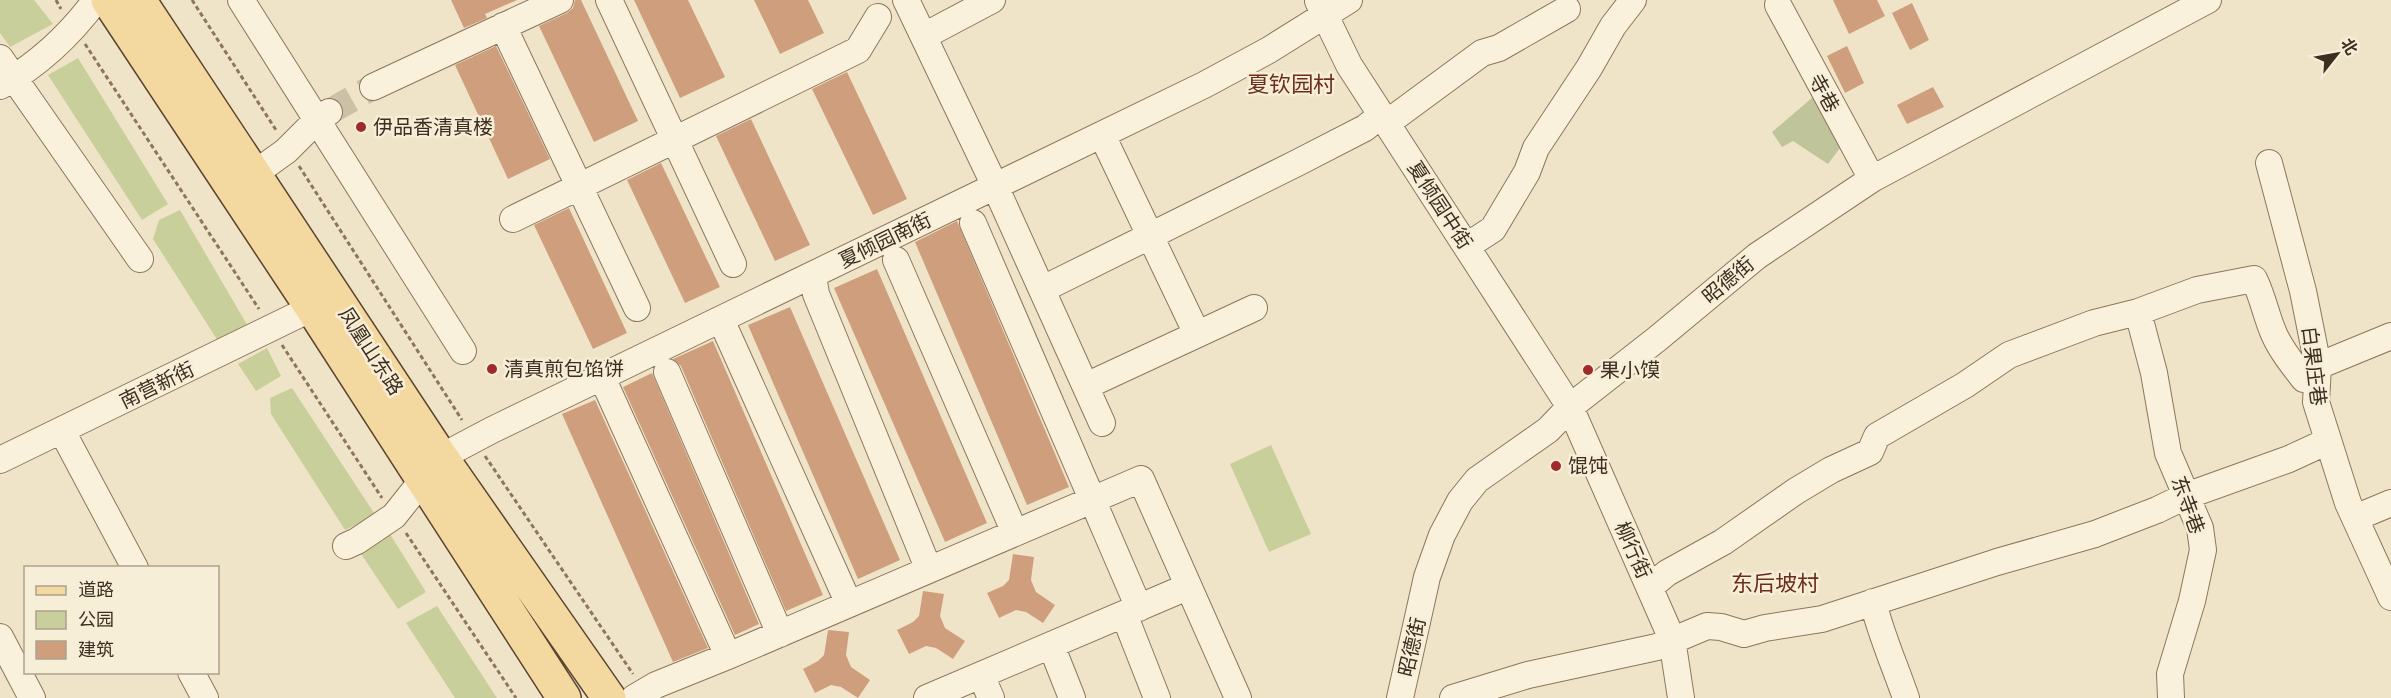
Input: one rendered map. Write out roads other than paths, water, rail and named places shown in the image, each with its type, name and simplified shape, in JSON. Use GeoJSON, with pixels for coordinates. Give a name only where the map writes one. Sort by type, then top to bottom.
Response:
{"type":"FeatureCollection","features":[{"type":"Feature","properties":{"kind":"main road","name":"凤凰山东路"},"geometry":{"type":"LineString","coordinates":[[108,0],[312,308],[609,698]]}},
{"type":"Feature","properties":{"kind":"main road","name":"凤凰山东路"},"geometry":{"type":"LineString","coordinates":[[139,0],[254,174],[432,467],[564,698]]}},
{"type":"Feature","properties":{"kind":"street"},"geometry":{"type":"LineString","coordinates":[[96,0],[75,28],[38,60],[4,74],[140,258]]}},
{"type":"Feature","properties":{"kind":"street"},"geometry":{"type":"LineString","coordinates":[[241,0],[323,116],[463,351]]}},
{"type":"Feature","properties":{"kind":"street"},"geometry":{"type":"LineString","coordinates":[[374,87],[560,0]]}},
{"type":"Feature","properties":{"kind":"street"},"geometry":{"type":"LineString","coordinates":[[609,0],[733,264]]}},
{"type":"Feature","properties":{"kind":"street"},"geometry":{"type":"LineString","coordinates":[[906,0],[995,186],[1102,423]]}},
{"type":"Feature","properties":{"kind":"street"},"geometry":{"type":"LineString","coordinates":[[924,36],[992,0]]}},
{"type":"Feature","properties":{"kind":"street","name":"夏倾园南街"},"geometry":{"type":"LineString","coordinates":[[432,467],[474,439],[1102,135],[1260,55],[1321,7],[1349,0]]}},
{"type":"Feature","properties":{"kind":"street"},"geometry":{"type":"LineString","coordinates":[[1467,246],[1493,229],[1527,172],[1536,148],[1589,68],[1613,26],[1634,0]]}},
{"type":"Feature","properties":{"kind":"street","name":"昭德街"},"geometry":{"type":"LineString","coordinates":[[1400,698],[1427,578],[1442,535],[1461,501],[1477,480],[1548,430],[1570,407],[1757,256],[1868,173],[2208,0]]}},
{"type":"Feature","properties":{"kind":"street","name":"寺巷"},"geometry":{"type":"LineString","coordinates":[[1778,5],[1868,173]]}},
{"type":"Feature","properties":{"kind":"street","name":"夏倾园中街"},"geometry":{"type":"LineString","coordinates":[[1321,7],[1349,65],[1570,407]]}},
{"type":"Feature","properties":{"kind":"street"},"geometry":{"type":"LineString","coordinates":[[1041,287],[1053,284],[1384,119],[1482,53],[1499,48],[1567,9]]}},
{"type":"Feature","properties":{"kind":"street"},"geometry":{"type":"LineString","coordinates":[[513,219],[578,185],[858,50],[878,17]]}},
{"type":"Feature","properties":{"kind":"street"},"geometry":{"type":"LineString","coordinates":[[503,26],[637,308]]}},
{"type":"Feature","properties":{"kind":"street"},"geometry":{"type":"LineString","coordinates":[[254,174],[286,151],[287,147],[323,116]]}},
{"type":"Feature","properties":{"kind":"street"},"geometry":{"type":"LineString","coordinates":[[1102,135],[1197,334]]}},
{"type":"Feature","properties":{"kind":"street"},"geometry":{"type":"LineString","coordinates":[[1825,136],[1868,173]]}},
{"type":"Feature","properties":{"kind":"street","name":"白果庄巷"},"geometry":{"type":"LineString","coordinates":[[2269,163],[2303,291],[2317,372],[2316,402],[2355,518],[2391,597]]}},
{"type":"Feature","properties":{"kind":"street"},"geometry":{"type":"LineString","coordinates":[[973,223],[1092,500],[1131,611],[1157,698]]}},
{"type":"Feature","properties":{"kind":"street"},"geometry":{"type":"LineString","coordinates":[[896,260],[1015,533]]}},
{"type":"Feature","properties":{"kind":"street"},"geometry":{"type":"LineString","coordinates":[[1650,587],[1667,573],[1723,542],[1796,491],[1831,470],[1870,452],[1877,436],[1965,385],[2009,356],[2094,323],[2138,312],[2197,290],[2254,279],[2263,297],[2274,334],[2289,360],[2304,379],[2391,336]]}},
{"type":"Feature","properties":{"kind":"street"},"geometry":{"type":"LineString","coordinates":[[814,282],[816,294],[929,570]]}},
{"type":"Feature","properties":{"kind":"street","name":"南营新街"},"geometry":{"type":"LineString","coordinates":[[0,460],[312,308]]}},
{"type":"Feature","properties":{"kind":"street"},"geometry":{"type":"LineString","coordinates":[[1086,386],[1254,308]]}},
{"type":"Feature","properties":{"kind":"street","name":"东寺巷"},"geometry":{"type":"LineString","coordinates":[[2138,312],[2154,373],[2168,453],[2200,528],[2203,550],[2192,601],[2170,674],[2171,698]]}},
{"type":"Feature","properties":{"kind":"street"},"geometry":{"type":"LineString","coordinates":[[727,333],[849,604]]}},
{"type":"Feature","properties":{"kind":"street"},"geometry":{"type":"LineString","coordinates":[[666,372],[780,634]]}},
{"type":"Feature","properties":{"kind":"street"},"geometry":{"type":"LineString","coordinates":[[606,386],[728,656]]}},
{"type":"Feature","properties":{"kind":"street","name":"柳行街"},"geometry":{"type":"LineString","coordinates":[[1570,407],[1672,639],[1681,698]]}},
{"type":"Feature","properties":{"kind":"street"},"geometry":{"type":"LineString","coordinates":[[62,430],[134,566]]}},
{"type":"Feature","properties":{"kind":"street"},"geometry":{"type":"LineString","coordinates":[[1453,698],[1528,675],[1658,647],[1672,639],[1707,626],[1744,634],[1765,628],[1822,619],[1997,562],[2096,534],[2186,496],[2289,459],[2328,441]]}},
{"type":"Feature","properties":{"kind":"street"},"geometry":{"type":"LineString","coordinates":[[346,546],[394,516],[432,467]]}},
{"type":"Feature","properties":{"kind":"street"},"geometry":{"type":"LineString","coordinates":[[639,694],[1141,479],[1238,698]]}},
{"type":"Feature","properties":{"kind":"street"},"geometry":{"type":"LineString","coordinates":[[2355,518],[2391,503]]}},
{"type":"Feature","properties":{"kind":"street"},"geometry":{"type":"LineString","coordinates":[[927,698],[986,686],[1052,645],[1187,587]]}},
{"type":"Feature","properties":{"kind":"street"},"geometry":{"type":"LineString","coordinates":[[1873,602],[1880,631],[1906,698]]}},
{"type":"Feature","properties":{"kind":"street"},"geometry":{"type":"LineString","coordinates":[[0,637],[33,698]]}},
{"type":"Feature","properties":{"kind":"street"},"geometry":{"type":"LineString","coordinates":[[1052,645],[1072,698]]}},
{"type":"Feature","properties":{"kind":"street"},"geometry":{"type":"LineString","coordinates":[[192,674],[205,698]]}},
{"type":"Feature","properties":{"kind":"tunnel"},"geometry":{"type":"LineString","coordinates":[[329,112],[373,87]]}},
{"type":"Feature","properties":{"kind":"place","name":"伊品香清真楼"},"geometry":{"type":"Point","coordinates":[361,127]}},
{"type":"Feature","properties":{"kind":"place","name":"清真煎包馅饼"},"geometry":{"type":"Point","coordinates":[492,369]}},
{"type":"Feature","properties":{"kind":"place","name":"果小馍"},"geometry":{"type":"Point","coordinates":[1588,370]}},
{"type":"Feature","properties":{"kind":"place","name":"馄饨"},"geometry":{"type":"Point","coordinates":[1556,466]}},
{"type":"Feature","properties":{"kind":"district","name":"夏钦园村"},"geometry":{"type":"Point","coordinates":[1291,84]}},
{"type":"Feature","properties":{"kind":"district","name":"东后坡村"},"geometry":{"type":"Point","coordinates":[1775,583]}}]}
